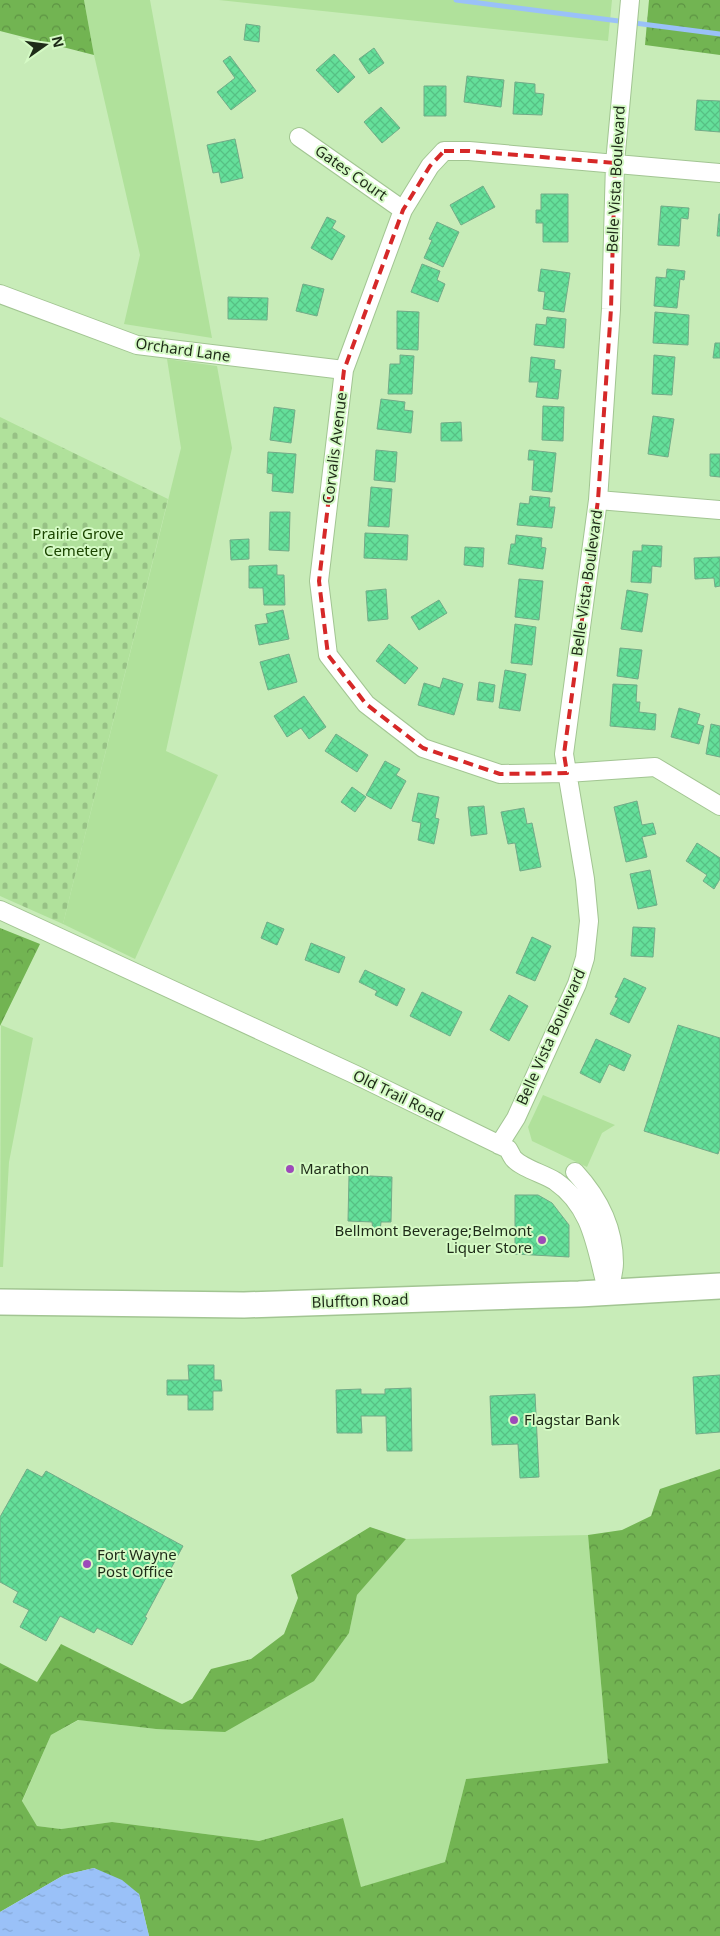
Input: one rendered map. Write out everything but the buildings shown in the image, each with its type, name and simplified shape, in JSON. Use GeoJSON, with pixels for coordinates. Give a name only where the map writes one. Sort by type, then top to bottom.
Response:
{"type":"FeatureCollection","features":[{"type":"Feature","properties":{"kind":"main road","name":"Bluffton Road"},"geometry":{"type":"LineString","coordinates":[[0,1302],[244,1305],[608,1293],[720,1286]]}},
{"type":"Feature","properties":{"kind":"street","name":"Belle Vista Boulevard"},"geometry":{"type":"LineString","coordinates":[[504,1147],[577,984],[585,958],[589,921],[587,896],[564,754],[598,500],[611,309],[614,163],[630,0]]}},
{"type":"Feature","properties":{"kind":"street","name":"Gates Court"},"geometry":{"type":"LineString","coordinates":[[299,137],[403,210]]}},
{"type":"Feature","properties":{"kind":"street","name":"Corvalis Avenue"},"geometry":{"type":"LineString","coordinates":[[614,163],[469,151],[444,151],[430,166],[403,210],[344,370],[318,581],[328,655],[366,704],[423,748],[500,774],[567,774],[655,767],[720,806]]}},
{"type":"Feature","properties":{"kind":"street"},"geometry":{"type":"LineString","coordinates":[[614,163],[720,173]]}},
{"type":"Feature","properties":{"kind":"street","name":"Orchard Lane"},"geometry":{"type":"LineString","coordinates":[[0,294],[137,345],[344,370]]}},
{"type":"Feature","properties":{"kind":"street"},"geometry":{"type":"LineString","coordinates":[[598,500],[720,510]]}},
{"type":"Feature","properties":{"kind":"street","name":"Old Trail Road"},"geometry":{"type":"LineString","coordinates":[[0,910],[356,1075],[504,1147],[514,1160],[555,1181],[574,1198],[588,1218],[595,1237],[608,1293]]}},
{"type":"Feature","properties":{"kind":"street"},"geometry":{"type":"LineString","coordinates":[[576,1172],[589,1187],[605,1216],[613,1239],[614,1265],[608,1293]]}},
{"type":"Feature","properties":{"kind":"highlighted area"},"geometry":{"type":"Polygon","coordinates":[[[444,151],[469,151],[615,163],[611,309],[598,500],[564,754],[567,773],[500,774],[423,748],[366,704],[328,655],[319,581],[344,370],[403,210],[430,166],[444,151]]]}},
{"type":"Feature","properties":{"kind":"green space"},"geometry":{"type":"Polygon","coordinates":[[[0,0],[84,0],[94,55],[0,31],[0,0]]]}},
{"type":"Feature","properties":{"kind":"green space"},"geometry":{"type":"Polygon","coordinates":[[[84,0],[150,0],[212,338],[124,324],[140,255],[94,55],[84,0]]]}},
{"type":"Feature","properties":{"kind":"green space"},"geometry":{"type":"Polygon","coordinates":[[[219,0],[612,0],[608,41],[219,0]]]}},
{"type":"Feature","properties":{"kind":"green space"},"geometry":{"type":"Polygon","coordinates":[[[649,0],[720,0],[720,55],[645,45],[649,0]]]}},
{"type":"Feature","properties":{"kind":"green space"},"geometry":{"type":"Polygon","coordinates":[[[167,359],[217,366],[232,448],[166,751],[218,775],[135,959],[63,924],[181,448],[167,359]]]}},
{"type":"Feature","properties":{"kind":"green space","name":"Prairie Grove Cemetery"},"geometry":{"type":"Polygon","coordinates":[[[0,417],[168,499],[63,924],[0,896],[0,417]]]}},
{"type":"Feature","properties":{"kind":"green space"},"geometry":{"type":"Polygon","coordinates":[[[0,928],[40,944],[0,1026],[0,928]]]}},
{"type":"Feature","properties":{"kind":"green space"},"geometry":{"type":"Polygon","coordinates":[[[1,1025],[33,1038],[9,1162],[3,1267],[0,1267],[1,1025]]]}},
{"type":"Feature","properties":{"kind":"green space"},"geometry":{"type":"Polygon","coordinates":[[[543,1095],[615,1125],[602,1133],[587,1167],[532,1141],[528,1127],[543,1095]]]}},
{"type":"Feature","properties":{"kind":"green space"},"geometry":{"type":"Polygon","coordinates":[[[720,1469],[720,1936],[149,1936],[139,1894],[94,1868],[64,1875],[0,1912],[0,1663],[37,1682],[61,1644],[182,1704],[192,1699],[211,1669],[251,1659],[284,1634],[298,1598],[291,1575],[370,1527],[406,1539],[357,1595],[349,1633],[314,1681],[225,1732],[156,1729],[78,1720],[51,1735],[22,1801],[37,1826],[61,1829],[112,1822],[259,1841],[343,1818],[361,1887],[445,1862],[466,1779],[608,1763],[588,1535],[622,1530],[651,1516],[660,1489],[720,1469]]]}},
{"type":"Feature","properties":{"kind":"green space"},"geometry":{"type":"Polygon","coordinates":[[[588,1535],[608,1763],[466,1779],[445,1862],[361,1888],[342,1818],[259,1841],[112,1822],[61,1829],[37,1826],[22,1802],[51,1735],[79,1720],[156,1729],[349,1633],[357,1595],[406,1539],[588,1535]]]}},
{"type":"Feature","properties":{"kind":"water"},"geometry":{"type":"Polygon","coordinates":[[[94,1868],[122,1880],[139,1894],[149,1936],[0,1936],[0,1912],[64,1875],[94,1868]]]}},
{"type":"Feature","properties":{"kind":"waterway"},"geometry":{"type":"LineString","coordinates":[[456,0],[720,34]]}},
{"type":"Feature","properties":{"kind":"place","name":"Marathon"},"geometry":{"type":"Point","coordinates":[290,1169]}},
{"type":"Feature","properties":{"kind":"place","name":"Bellmont Beverage;Belmont Liquer Store"},"geometry":{"type":"Point","coordinates":[542,1240]}},
{"type":"Feature","properties":{"kind":"place","name":"Flagstar Bank"},"geometry":{"type":"Point","coordinates":[514,1420]}},
{"type":"Feature","properties":{"kind":"place","name":"Fort Wayne Post Office"},"geometry":{"type":"Point","coordinates":[87,1564]}}]}
